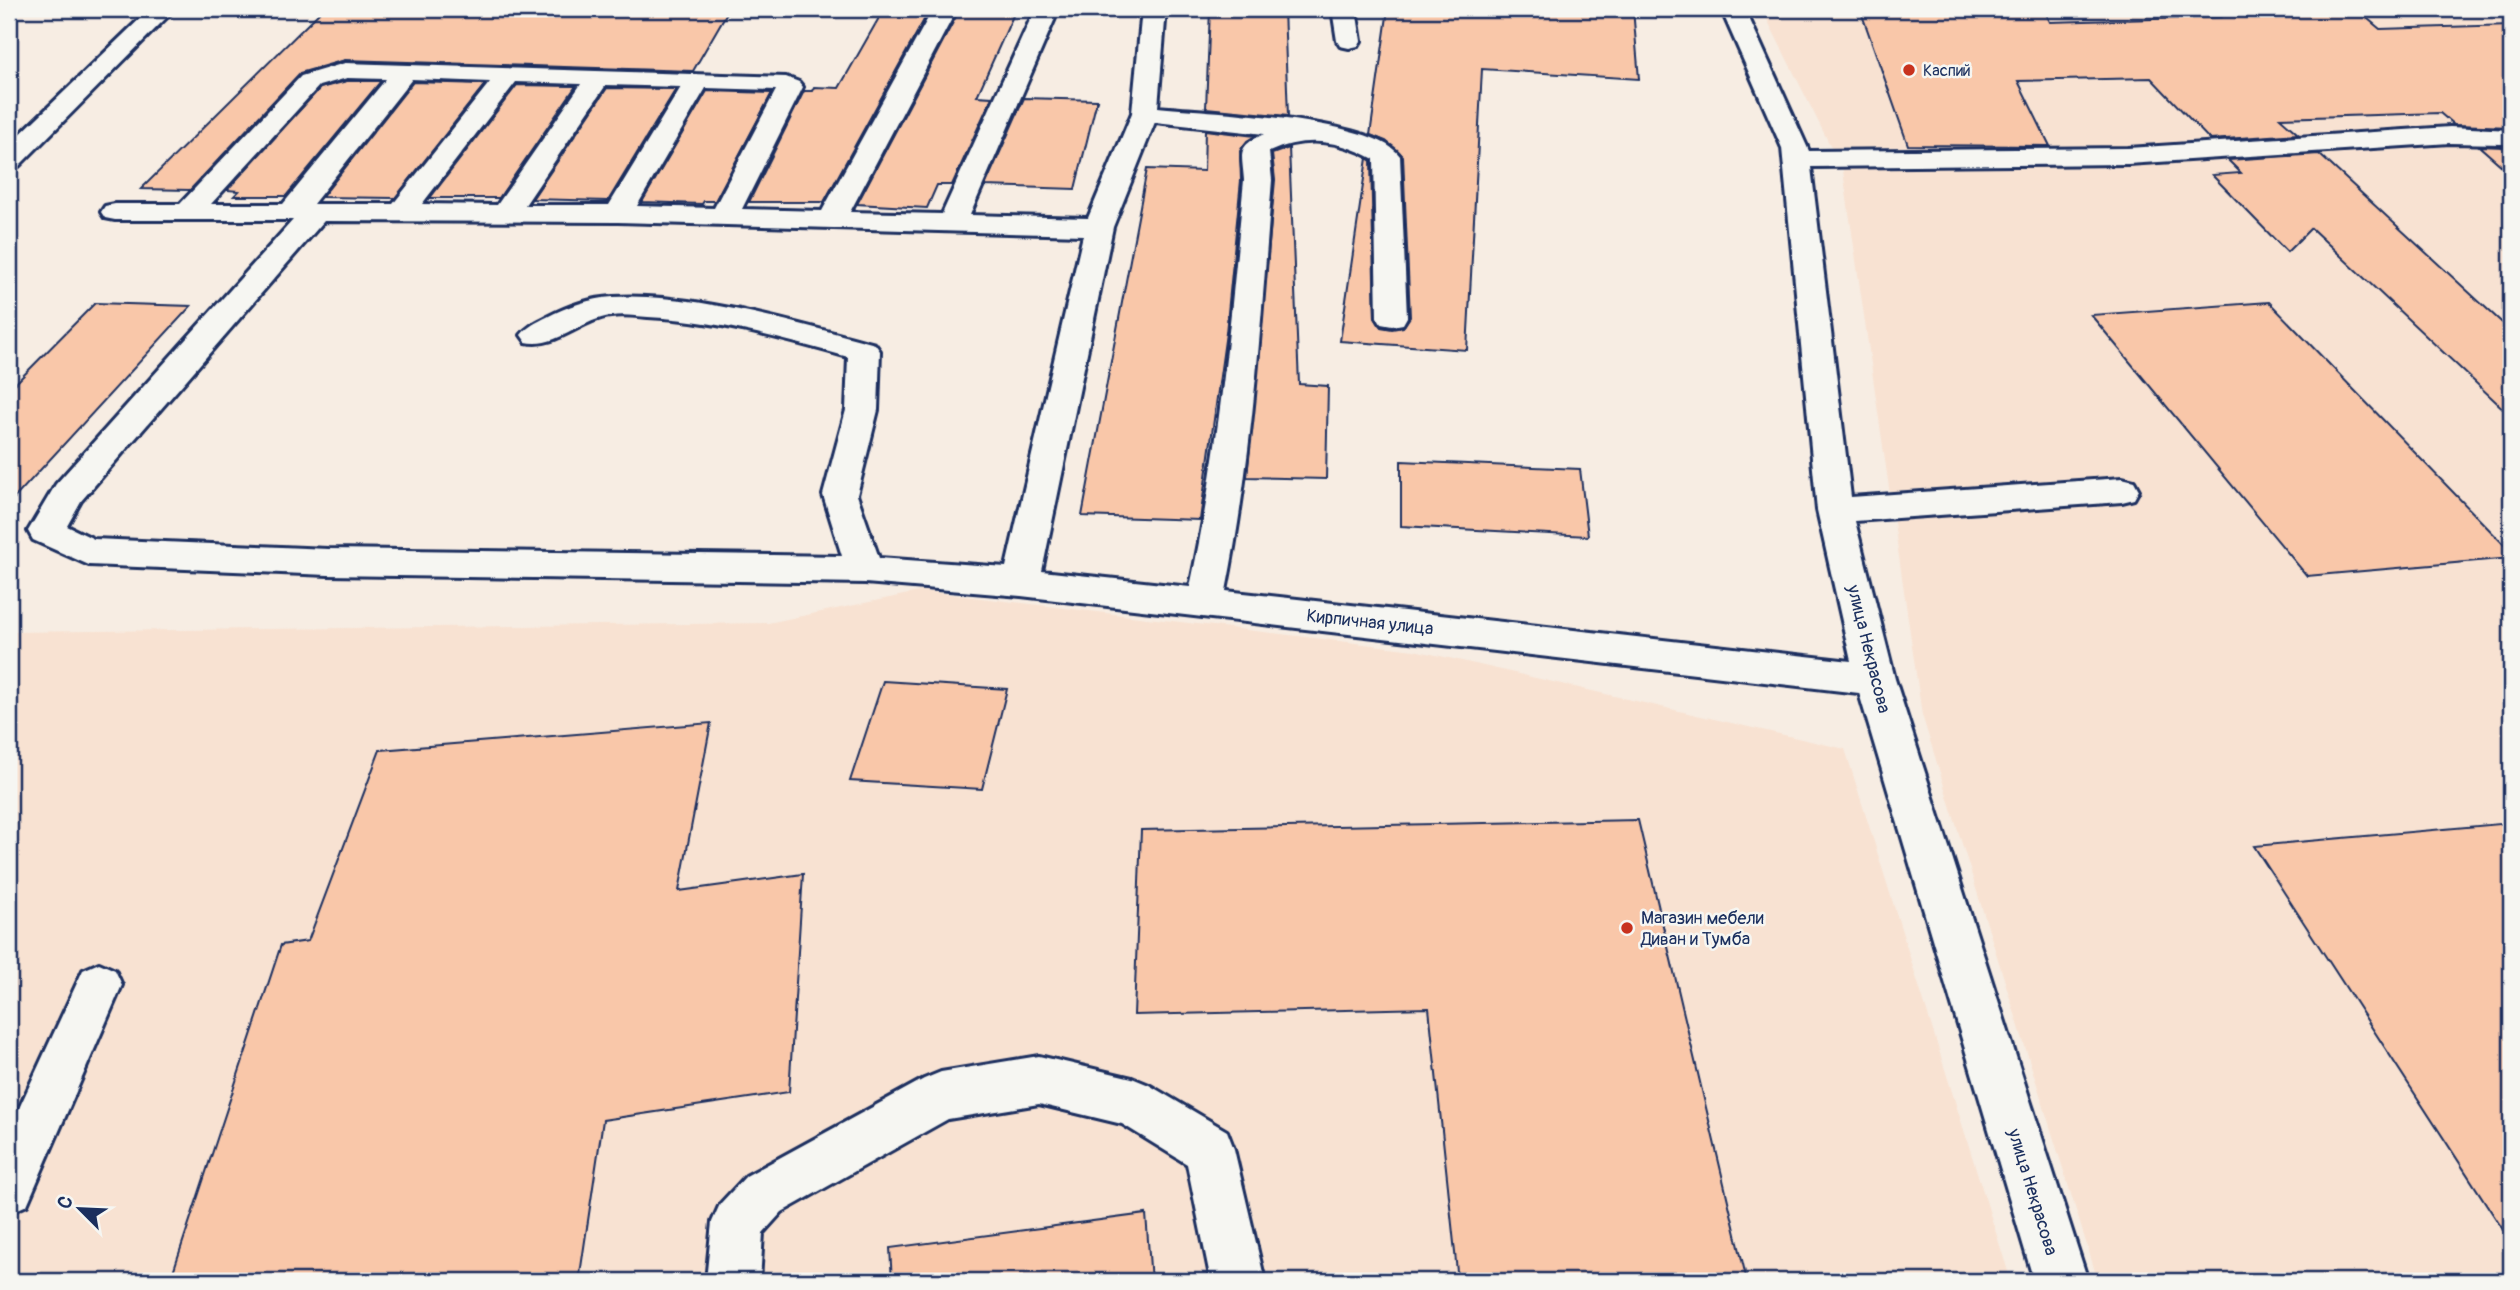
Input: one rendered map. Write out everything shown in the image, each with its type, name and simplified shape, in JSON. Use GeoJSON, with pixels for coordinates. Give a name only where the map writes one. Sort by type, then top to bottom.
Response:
{"type":"FeatureCollection","features":[{"type":"Feature","properties":{"kind":"street"},"geometry":{"type":"LineString","coordinates":[[9,160],[163,9]]}},
{"type":"Feature","properties":{"kind":"street"},"geometry":{"type":"LineString","coordinates":[[832,218],[945,9]]}},
{"type":"Feature","properties":{"kind":"street"},"geometry":{"type":"LineString","coordinates":[[953,221],[1047,9]]}},
{"type":"Feature","properties":{"kind":"street"},"geometry":{"type":"LineString","coordinates":[[1021,582],[1099,227],[1145,113],[1154,9]]}},
{"type":"Feature","properties":{"kind":"street"},"geometry":{"type":"LineString","coordinates":[[1344,9],[1349,41]]}},
{"type":"Feature","properties":{"kind":"street","name":"улица Некрасова"},"geometry":{"type":"LineString","coordinates":[[1733,9],[1795,148],[1835,510],[1875,679],[2061,1281]]}},
{"type":"Feature","properties":{"kind":"street"},"geometry":{"type":"LineString","coordinates":[[188,211],[310,81],[345,70],[777,82],[790,87],[724,217]]}},
{"type":"Feature","properties":{"kind":"street"},"geometry":{"type":"LineString","coordinates":[[304,211],[405,72]]}},
{"type":"Feature","properties":{"kind":"street"},"geometry":{"type":"LineString","coordinates":[[401,212],[509,74]]}},
{"type":"Feature","properties":{"kind":"street"},"geometry":{"type":"LineString","coordinates":[[505,213],[598,78]]}},
{"type":"Feature","properties":{"kind":"street"},"geometry":{"type":"LineString","coordinates":[[618,214],[697,80]]}},
{"type":"Feature","properties":{"kind":"street"},"geometry":{"type":"LineString","coordinates":[[1145,113],[1323,132],[1365,143],[1387,156],[1392,317]]}},
{"type":"Feature","properties":{"kind":"street"},"geometry":{"type":"LineString","coordinates":[[1205,604],[1221,535],[1234,444],[1258,180],[1255,148],[1276,138],[1323,132]]}},
{"type":"Feature","properties":{"kind":"street"},"geometry":{"type":"LineString","coordinates":[[1796,159],[2128,156],[2436,136],[2503,136]]}},
{"type":"Feature","properties":{"kind":"street","name":"Кирпичная улица"},"geometry":{"type":"LineString","coordinates":[[304,211],[68,493],[46,531],[89,552],[328,562],[865,570],[1021,582],[1875,679]]}},
{"type":"Feature","properties":{"kind":"street"},"geometry":{"type":"LineString","coordinates":[[116,212],[618,214],[1099,227]]}},
{"type":"Feature","properties":{"kind":"street"},"geometry":{"type":"LineString","coordinates":[[537,335],[575,315],[612,306],[678,309],[790,331],[864,351],[862,410],[840,495],[865,570]]}},
{"type":"Feature","properties":{"kind":"street"},"geometry":{"type":"LineString","coordinates":[[1835,510],[2122,490]]}},
{"type":"Feature","properties":{"kind":"street"},"geometry":{"type":"LineString","coordinates":[[9,1187],[99,985]]}},
{"type":"Feature","properties":{"kind":"street"},"geometry":{"type":"LineString","coordinates":[[733,1281],[738,1222],[764,1194],[941,1096],[1039,1080],[1132,1102],[1209,1149],[1238,1281]]}},
{"type":"Feature","properties":{"kind":"shaded area"},"geometry":{"type":"Polygon","coordinates":[[[1762,9],[2511,9],[2511,1281],[2098,1281],[1922,715],[1843,171],[1762,9]]]}},
{"type":"Feature","properties":{"kind":"shaded area"},"geometry":{"type":"Polygon","coordinates":[[[923,591],[1414,650],[1845,749],[2011,1281],[9,1281],[9,632],[768,623],[923,591]]]}},
{"type":"Feature","properties":{"kind":"building"},"geometry":{"type":"Polygon","coordinates":[[[323,9],[729,9],[693,71],[345,60],[300,73],[190,190],[141,189],[323,9]]]}},
{"type":"Feature","properties":{"kind":"building"},"geometry":{"type":"Polygon","coordinates":[[[884,9],[930,9],[824,202],[749,202],[804,91],[812,91],[814,87],[839,88],[884,9]]]}},
{"type":"Feature","properties":{"kind":"building"},"geometry":{"type":"Polygon","coordinates":[[[960,9],[1016,9],[977,96],[992,97],[952,185],[937,185],[927,208],[857,204],[960,9]]]}},
{"type":"Feature","properties":{"kind":"building"},"geometry":{"type":"Polygon","coordinates":[[[1210,9],[1284,9],[1288,116],[1206,108],[1210,9]]]}},
{"type":"Feature","properties":{"kind":"building"},"geometry":{"type":"Polygon","coordinates":[[[1388,9],[1633,9],[1639,79],[1482,69],[1467,350],[1340,341],[1367,158],[1371,161],[1375,318],[1381,327],[1392,329],[1403,327],[1410,317],[1403,156],[1386,141],[1370,135],[1388,9]]]}},
{"type":"Feature","properties":{"kind":"building"},"geometry":{"type":"Polygon","coordinates":[[[1860,9],[2044,9],[2050,22],[2221,17],[2212,9],[2356,9],[2380,29],[2511,25],[2511,127],[2454,125],[2440,113],[2280,118],[2298,134],[2210,140],[2151,78],[2018,81],[2050,146],[1908,145],[1860,9]]]}},
{"type":"Feature","properties":{"kind":"building"},"geometry":{"type":"Polygon","coordinates":[[[347,81],[381,81],[286,196],[234,196],[239,191],[227,190],[320,88],[347,81]]]}},
{"type":"Feature","properties":{"kind":"building"},"geometry":{"type":"Polygon","coordinates":[[[413,82],[485,84],[395,198],[322,197],[413,82]]]}},
{"type":"Feature","properties":{"kind":"building"},"geometry":{"type":"Polygon","coordinates":[[[517,85],[576,86],[499,198],[430,198],[517,85]]]}},
{"type":"Feature","properties":{"kind":"building"},"geometry":{"type":"Polygon","coordinates":[[[607,88],[676,89],[608,201],[532,199],[607,88]]]}},
{"type":"Feature","properties":{"kind":"building"},"geometry":{"type":"Polygon","coordinates":[[[707,91],[772,93],[715,201],[704,201],[702,204],[642,202],[707,91]]]}},
{"type":"Feature","properties":{"kind":"building"},"geometry":{"type":"Polygon","coordinates":[[[1024,98],[1097,100],[1075,189],[985,186],[1024,98]]]}},
{"type":"Feature","properties":{"kind":"building"},"geometry":{"type":"Polygon","coordinates":[[[1205,130],[1255,136],[1247,141],[1240,151],[1241,180],[1226,333],[1200,520],[1082,516],[1147,169],[1204,171],[1205,130]]]}},
{"type":"Feature","properties":{"kind":"building"},"geometry":{"type":"Polygon","coordinates":[[[2511,145],[2511,174],[2479,146],[2503,147],[2511,145]]]}},
{"type":"Feature","properties":{"kind":"building"},"geometry":{"type":"Polygon","coordinates":[[[1289,148],[1299,384],[1328,386],[1326,479],[1247,477],[1275,180],[1272,154],[1289,148]]]}},
{"type":"Feature","properties":{"kind":"building"},"geometry":{"type":"Polygon","coordinates":[[[2319,154],[2511,331],[2511,416],[2311,228],[2287,252],[2212,175],[2241,173],[2228,160],[2319,154]]]}},
{"type":"Feature","properties":{"kind":"building"},"geometry":{"type":"Polygon","coordinates":[[[2269,302],[2511,552],[2511,558],[2307,576],[2091,315],[2269,302]]]}},
{"type":"Feature","properties":{"kind":"building"},"geometry":{"type":"Polygon","coordinates":[[[95,303],[191,306],[9,504],[9,390],[95,303]]]}},
{"type":"Feature","properties":{"kind":"building"},"geometry":{"type":"Polygon","coordinates":[[[1401,461],[1580,469],[1588,536],[1401,526],[1401,461]]]}},
{"type":"Feature","properties":{"kind":"building"},"geometry":{"type":"Polygon","coordinates":[[[883,681],[1007,689],[982,789],[850,781],[883,681]]]}},
{"type":"Feature","properties":{"kind":"building"},"geometry":{"type":"Polygon","coordinates":[[[711,723],[679,891],[803,874],[789,1092],[603,1120],[579,1281],[170,1281],[281,945],[308,941],[380,750],[711,723]]]}},
{"type":"Feature","properties":{"kind":"building"},"geometry":{"type":"Polygon","coordinates":[[[1638,820],[1747,1281],[1458,1281],[1429,1008],[1134,1015],[1141,830],[1638,820]]]}},
{"type":"Feature","properties":{"kind":"building"},"geometry":{"type":"Polygon","coordinates":[[[2511,823],[2511,1242],[2254,846],[2511,823]]]}},
{"type":"Feature","properties":{"kind":"building"},"geometry":{"type":"Polygon","coordinates":[[[1146,1214],[1151,1281],[892,1281],[890,1248],[1146,1214]]]}},
{"type":"Feature","properties":{"kind":"place","name":"Каспий"},"geometry":{"type":"Point","coordinates":[1909,70]}},
{"type":"Feature","properties":{"kind":"place","name":"Магазин мебели Диван и Тумба"},"geometry":{"type":"Point","coordinates":[1627,928]}}]}
